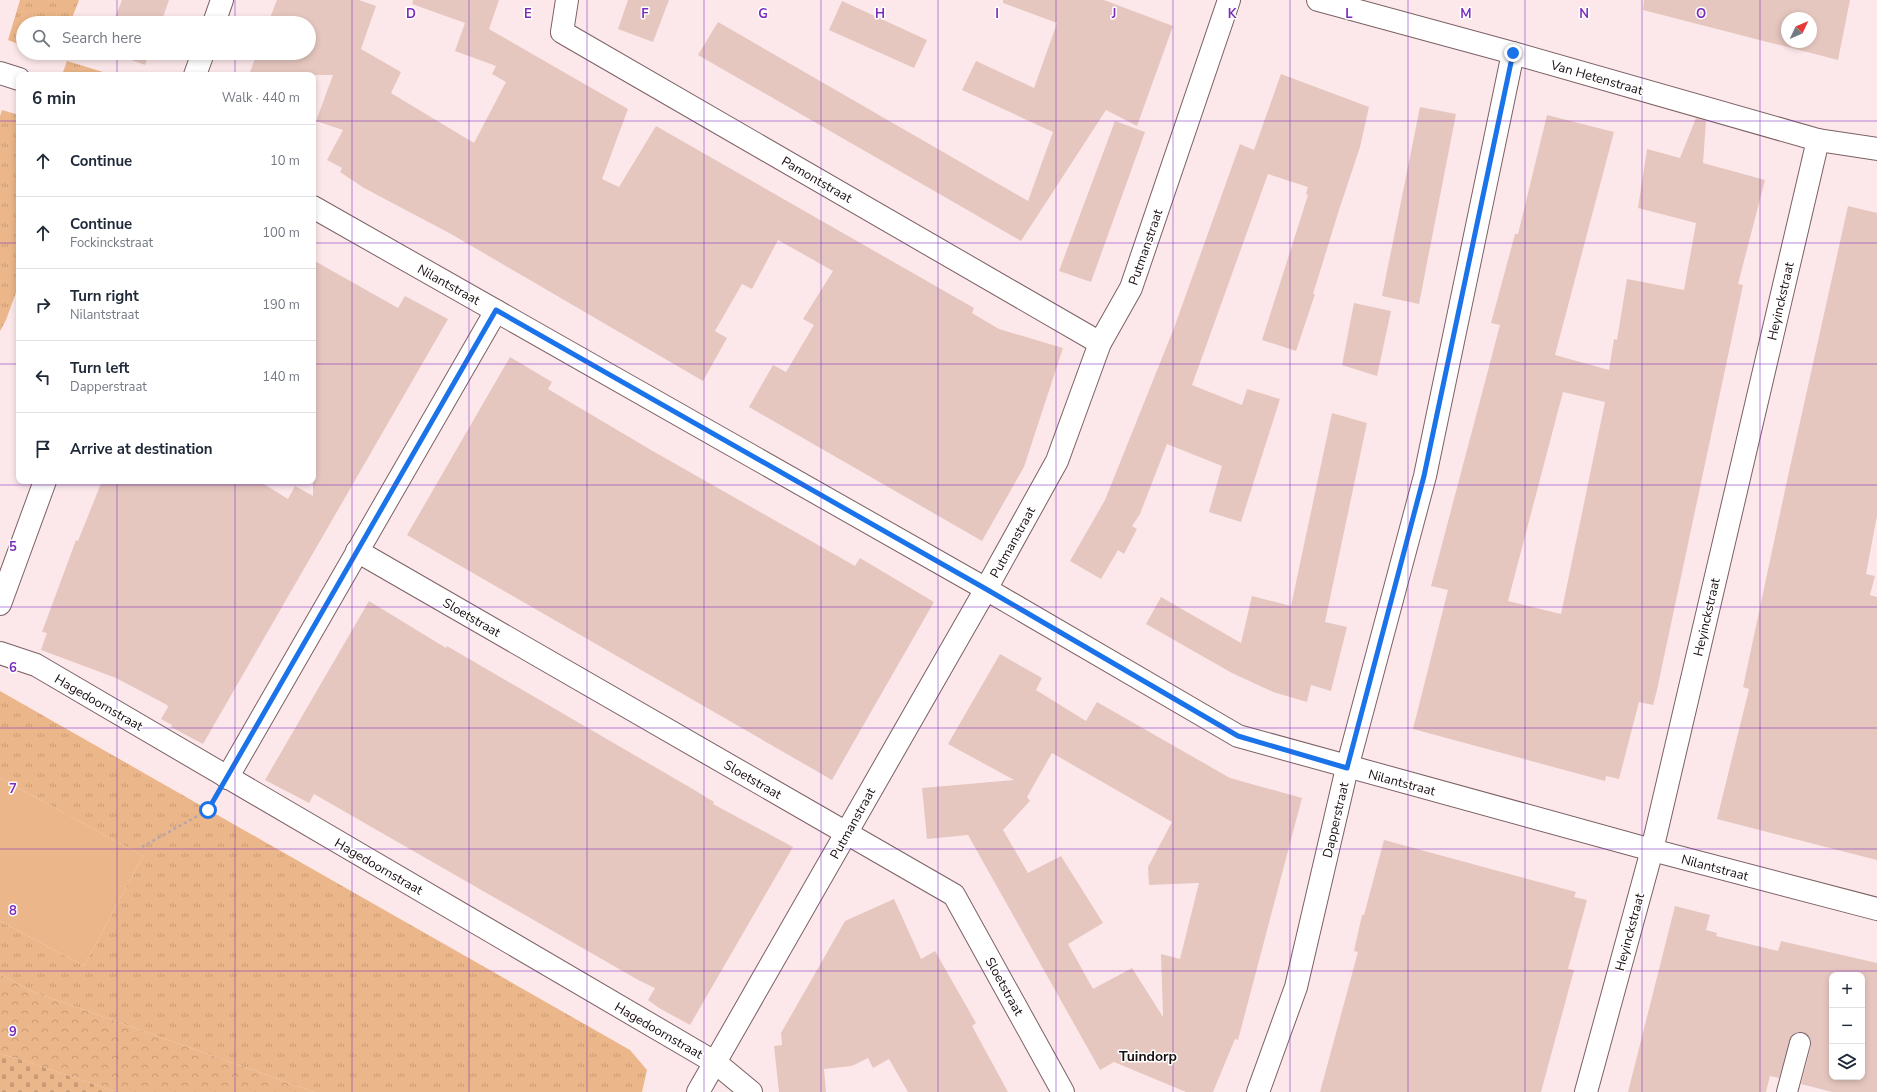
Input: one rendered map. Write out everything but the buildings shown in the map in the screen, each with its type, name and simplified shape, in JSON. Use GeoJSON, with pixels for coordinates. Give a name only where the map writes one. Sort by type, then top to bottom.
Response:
{"type":"FeatureCollection","features":[{"type":"Feature","properties":{"kind":"street"},"geometry":{"type":"LineString","coordinates":[[216,16],[222,0]]}},
{"type":"Feature","properties":{"kind":"street","name":"Pamontstraat"},"geometry":{"type":"LineString","coordinates":[[568,0],[562,32],[1100,343]]}},
{"type":"Feature","properties":{"kind":"street","name":"Putmanstraat"},"geometry":{"type":"LineString","coordinates":[[698,1092],[716,1063],[986,589],[1057,461],[1100,343],[1131,288],[1229,0]]}},
{"type":"Feature","properties":{"kind":"street","name":"Van Hetenstraat"},"geometry":{"type":"LineString","coordinates":[[1318,0],[1513,53],[1818,140],[1877,149]]}},
{"type":"Feature","properties":{"kind":"street","name":"Dapperstraat"},"geometry":{"type":"LineString","coordinates":[[1258,1092],[1296,987],[1347,768],[1424,476],[1513,53]]}},
{"type":"Feature","properties":{"kind":"street"},"geometry":{"type":"LineString","coordinates":[[196,72],[200,60]]}},
{"type":"Feature","properties":{"kind":"street"},"geometry":{"type":"LineString","coordinates":[[0,73],[16,78]]}},
{"type":"Feature","properties":{"kind":"street","name":"Heyinckstraat"},"geometry":{"type":"LineString","coordinates":[[1586,1092],[1652,850],[1818,140]]}},
{"type":"Feature","properties":{"kind":"street","name":"Nilantstraat"},"geometry":{"type":"LineString","coordinates":[[316,209],[986,589],[1238,736],[1347,768],[1877,909]]}},
{"type":"Feature","properties":{"kind":"street"},"geometry":{"type":"LineString","coordinates":[[227,778],[496,310]]}},
{"type":"Feature","properties":{"kind":"street"},"geometry":{"type":"LineString","coordinates":[[0,604],[44,484]]}},
{"type":"Feature","properties":{"kind":"street","name":"Sloetstraat"},"geometry":{"type":"LineString","coordinates":[[357,551],[954,895],[1063,1092]]}},
{"type":"Feature","properties":{"kind":"street","name":"Hagedoornstraat"},"geometry":{"type":"LineString","coordinates":[[0,653],[36,665],[716,1063],[751,1092]]}},
{"type":"Feature","properties":{"kind":"lane"},"geometry":{"type":"LineString","coordinates":[[1787,1092],[1800,1043]]}},
{"type":"Feature","properties":{"kind":"path"},"geometry":{"type":"LineString","coordinates":[[142,847],[208,810],[227,778]]}},
{"type":"Feature","properties":{"kind":"green space"},"geometry":{"type":"Polygon","coordinates":[[[20,0],[79,0],[73,16],[16,16],[16,43],[8,40],[20,0]]]}},
{"type":"Feature","properties":{"kind":"green space"},"geometry":{"type":"Polygon","coordinates":[[[67,61],[103,72],[63,72],[67,61]]]}},
{"type":"Feature","properties":{"kind":"green space"},"geometry":{"type":"Polygon","coordinates":[[[2,110],[16,114],[16,292],[6,320],[0,331],[0,116],[2,110]]]}},
{"type":"Feature","properties":{"kind":"green space"},"geometry":{"type":"Polygon","coordinates":[[[0,691],[630,1050],[647,1070],[642,1092],[314,1092],[31,991],[0,974],[0,921],[84,966],[143,856],[0,778],[0,691]]]}},
{"type":"Feature","properties":{"kind":"green space"},"geometry":{"type":"Polygon","coordinates":[[[0,778],[143,856],[84,966],[0,921],[0,778]]]}},
{"type":"Feature","properties":{"kind":"green space"},"geometry":{"type":"Polygon","coordinates":[[[0,974],[31,991],[314,1092],[117,1092],[0,1054],[0,974]]]}},
{"type":"Feature","properties":{"kind":"green space"},"geometry":{"type":"Polygon","coordinates":[[[0,1054],[16,1058],[117,1092],[0,1092],[0,1054]]]}},
{"type":"Feature","properties":{"kind":"district","name":"Tuindorp"},"geometry":{"type":"Point","coordinates":[1148,1056]}},
{"type":"Feature","properties":{"kind":"route"},"geometry":{"type":"LineString","coordinates":[[208,810],[496,310],[986,589],[1238,736],[1347,768],[1424,476],[1513,53]]}}]}
